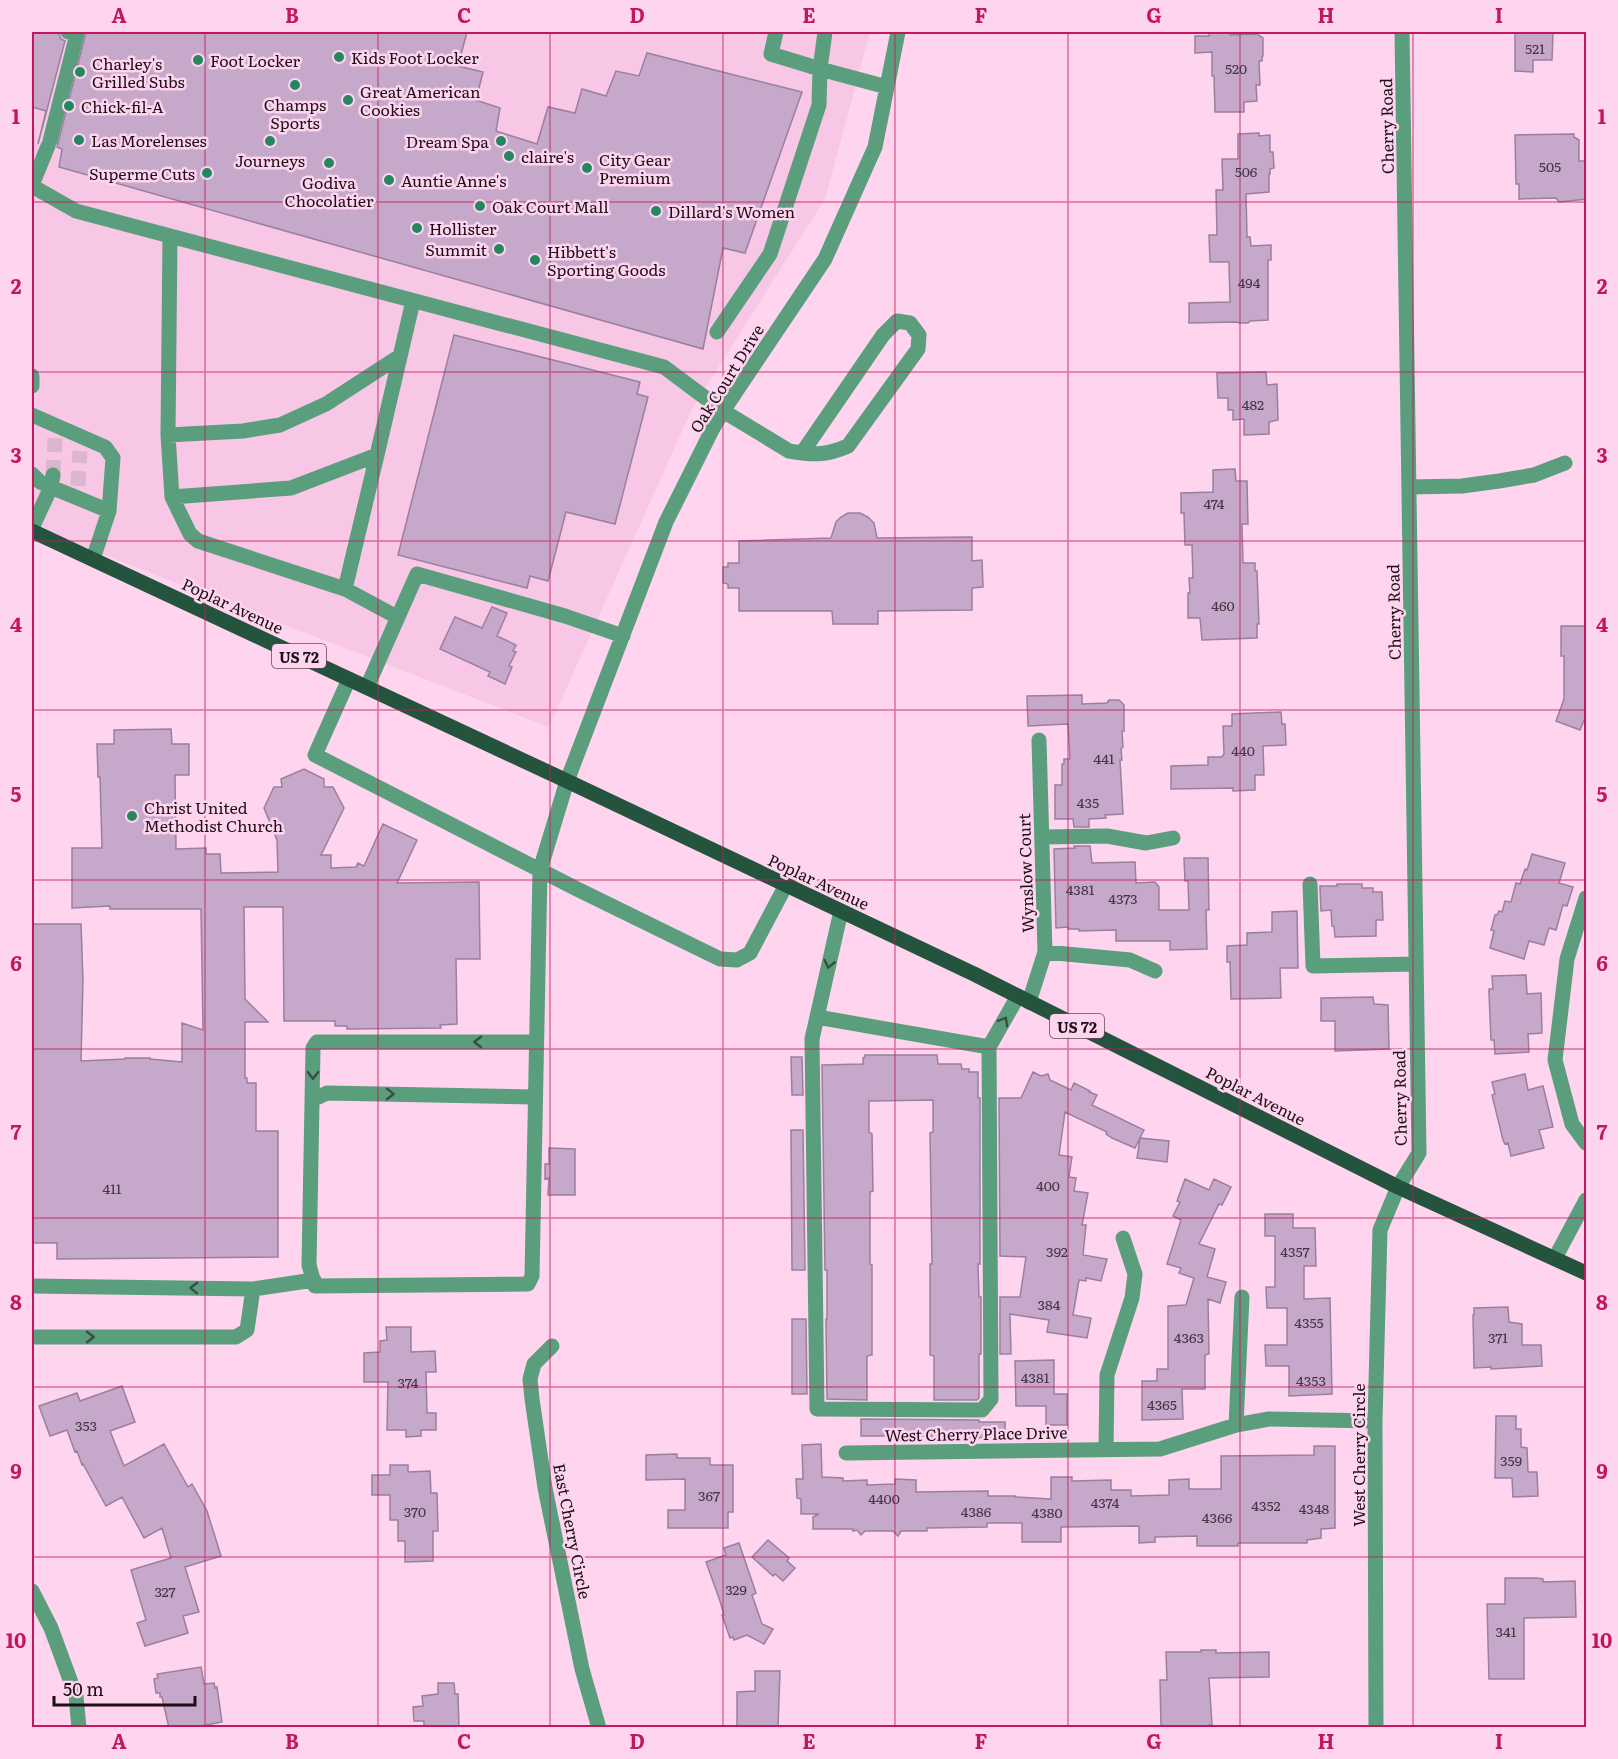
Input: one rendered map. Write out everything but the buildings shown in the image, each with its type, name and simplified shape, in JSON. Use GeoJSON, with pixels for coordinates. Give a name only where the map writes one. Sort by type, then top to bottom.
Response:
{"type":"FeatureCollection","features":[{"type":"Feature","properties":{"kind":"main road","name":"Poplar Avenue"},"geometry":{"type":"LineString","coordinates":[[32,529],[841,911],[1024,999],[1398,1187],[1587,1273]]}},
{"type":"Feature","properties":{"kind":"street"},"geometry":{"type":"LineString","coordinates":[[68,32],[77,34],[49,144],[32,185],[76,211],[664,367],[723,411],[789,451],[802,453],[830,453],[848,446],[918,349],[919,335],[910,323],[897,321],[883,335],[802,453]]}},
{"type":"Feature","properties":{"kind":"street"},"geometry":{"type":"LineString","coordinates":[[776,32],[771,54],[887,87]]}},
{"type":"Feature","properties":{"kind":"street"},"geometry":{"type":"LineString","coordinates":[[717,332],[770,254],[819,105],[820,69],[825,32]]}},
{"type":"Feature","properties":{"kind":"street","name":"Oak Court Drive"},"geometry":{"type":"LineString","coordinates":[[314,1280],[315,1286],[528,1284],[531,1276],[540,870],[567,781],[666,522],[723,411],[825,259],[875,147],[898,32]]}},
{"type":"Feature","properties":{"kind":"street","name":"Cherry Road"},"geometry":{"type":"LineString","coordinates":[[1398,1187],[1419,1153],[1402,32]]}},
{"type":"Feature","properties":{"kind":"street"},"geometry":{"type":"LineString","coordinates":[[170,236],[168,435],[172,497],[190,534],[198,541],[345,589],[397,617]]}},
{"type":"Feature","properties":{"kind":"street"},"geometry":{"type":"LineString","coordinates":[[345,589],[413,301]]}},
{"type":"Feature","properties":{"kind":"street"},"geometry":{"type":"LineString","coordinates":[[168,435],[243,431],[280,425],[326,404],[400,356]]}},
{"type":"Feature","properties":{"kind":"street"},"geometry":{"type":"LineString","coordinates":[[32,376],[32,386]]}},
{"type":"Feature","properties":{"kind":"street"},"geometry":{"type":"LineString","coordinates":[[32,415],[56,432],[81,444],[105,447],[113,458],[109,511],[93,559]]}},
{"type":"Feature","properties":{"kind":"street"},"geometry":{"type":"LineString","coordinates":[[172,497],[291,488],[377,455]]}},
{"type":"Feature","properties":{"kind":"street"},"geometry":{"type":"LineString","coordinates":[[1409,488],[1462,486],[1499,481],[1534,475],[1565,463]]}},
{"type":"Feature","properties":{"kind":"street"},"geometry":{"type":"LineString","coordinates":[[32,474],[40,482],[52,481],[77,491],[109,511]]}},
{"type":"Feature","properties":{"kind":"street"},"geometry":{"type":"LineString","coordinates":[[32,529],[52,481]]}},
{"type":"Feature","properties":{"kind":"street"},"geometry":{"type":"LineString","coordinates":[[367,687],[417,574],[578,620],[623,636]]}},
{"type":"Feature","properties":{"kind":"street"},"geometry":{"type":"LineString","coordinates":[[349,679],[315,754],[540,870],[720,959],[736,960],[750,952],[786,885]]}},
{"type":"Feature","properties":{"kind":"street","name":"Wynslow Court"},"geometry":{"type":"LineString","coordinates":[[989,1047],[1024,999],[1046,952],[1039,741]]}},
{"type":"Feature","properties":{"kind":"street"},"geometry":{"type":"LineString","coordinates":[[1042,837],[1107,836],[1146,843],[1173,838]]}},
{"type":"Feature","properties":{"kind":"street"},"geometry":{"type":"LineString","coordinates":[[1310,884],[1313,966],[1415,964]]}},
{"type":"Feature","properties":{"kind":"street"},"geometry":{"type":"LineString","coordinates":[[1587,898],[1567,959],[1555,1060],[1572,1124],[1587,1143]]}},
{"type":"Feature","properties":{"kind":"street"},"geometry":{"type":"LineString","coordinates":[[817,1017],[989,1047],[991,1399],[982,1410],[817,1409],[812,1039],[841,911]]}},
{"type":"Feature","properties":{"kind":"street"},"geometry":{"type":"LineString","coordinates":[[1046,952],[1130,960],[1155,971]]}},
{"type":"Feature","properties":{"kind":"street"},"geometry":{"type":"LineString","coordinates":[[32,1286],[253,1289],[314,1280],[309,1265],[313,1048],[316,1042],[536,1042]]}},
{"type":"Feature","properties":{"kind":"street"},"geometry":{"type":"LineString","coordinates":[[312,1100],[327,1092],[535,1097]]}},
{"type":"Feature","properties":{"kind":"street","name":"West Cherry Circle"},"geometry":{"type":"LineString","coordinates":[[1376,1728],[1375,1421],[1380,1230],[1398,1187]]}},
{"type":"Feature","properties":{"kind":"street"},"geometry":{"type":"LineString","coordinates":[[1555,1258],[1587,1200]]}},
{"type":"Feature","properties":{"kind":"street"},"geometry":{"type":"LineString","coordinates":[[1106,1449],[1107,1375],[1132,1298],[1135,1274],[1123,1238]]}},
{"type":"Feature","properties":{"kind":"street"},"geometry":{"type":"LineString","coordinates":[[32,1337],[236,1337],[247,1330],[253,1289]]}},
{"type":"Feature","properties":{"kind":"street"},"geometry":{"type":"LineString","coordinates":[[1236,1425],[1242,1297]]}},
{"type":"Feature","properties":{"kind":"street","name":"East Cherry Circle"},"geometry":{"type":"LineString","coordinates":[[552,1346],[534,1364],[530,1379],[532,1399],[549,1509],[582,1669],[599,1728]]}},
{"type":"Feature","properties":{"kind":"street","name":"West Cherry Place Drive"},"geometry":{"type":"LineString","coordinates":[[846,1453],[1160,1449],[1236,1425],[1269,1419],[1375,1421]]}},
{"type":"Feature","properties":{"kind":"street"},"geometry":{"type":"LineString","coordinates":[[32,1591],[51,1628],[76,1696],[79,1728]]}},
{"type":"Feature","properties":{"kind":"shaded area"},"geometry":{"type":"Polygon","coordinates":[[[32,32],[870,32],[825,199],[692,409],[549,727],[32,527],[32,32]]]}},
{"type":"Feature","properties":{"kind":"tunnel"},"geometry":{"type":"LineString","coordinates":[[53,475],[55,438]]}},
{"type":"Feature","properties":{"kind":"tunnel"},"geometry":{"type":"LineString","coordinates":[[78,486],[80,451]]}},
{"type":"Feature","properties":{"kind":"place","name":"Kids Foot Locker"},"geometry":{"type":"Point","coordinates":[339,57]}},
{"type":"Feature","properties":{"kind":"place","name":"Foot Locker"},"geometry":{"type":"Point","coordinates":[198,60]}},
{"type":"Feature","properties":{"kind":"place","name":"Charley's Grilled Subs"},"geometry":{"type":"Point","coordinates":[80,72]}},
{"type":"Feature","properties":{"kind":"place","name":"Champs Sports"},"geometry":{"type":"Point","coordinates":[295,85]}},
{"type":"Feature","properties":{"kind":"place","name":"Great American Cookies"},"geometry":{"type":"Point","coordinates":[348,100]}},
{"type":"Feature","properties":{"kind":"place","name":"Chick-fil-A"},"geometry":{"type":"Point","coordinates":[69,106]}},
{"type":"Feature","properties":{"kind":"place","name":"Las Morelenses"},"geometry":{"type":"Point","coordinates":[79,140]}},
{"type":"Feature","properties":{"kind":"place","name":"Journeys"},"geometry":{"type":"Point","coordinates":[270,141]}},
{"type":"Feature","properties":{"kind":"place","name":"Dream Spa"},"geometry":{"type":"Point","coordinates":[501,141]}},
{"type":"Feature","properties":{"kind":"place","name":"claire's"},"geometry":{"type":"Point","coordinates":[509,156]}},
{"type":"Feature","properties":{"kind":"place","name":"Godiva Chocolatier"},"geometry":{"type":"Point","coordinates":[329,163]}},
{"type":"Feature","properties":{"kind":"place","name":"City Gear Premium"},"geometry":{"type":"Point","coordinates":[587,168]}},
{"type":"Feature","properties":{"kind":"place","name":"Superme Cuts"},"geometry":{"type":"Point","coordinates":[207,173]}},
{"type":"Feature","properties":{"kind":"place","name":"Auntie Anne's"},"geometry":{"type":"Point","coordinates":[389,180]}},
{"type":"Feature","properties":{"kind":"place","name":"Oak Court Mall"},"geometry":{"type":"Point","coordinates":[480,206]}},
{"type":"Feature","properties":{"kind":"place","name":"Dillard's Women"},"geometry":{"type":"Point","coordinates":[656,211]}},
{"type":"Feature","properties":{"kind":"place","name":"Hollister"},"geometry":{"type":"Point","coordinates":[417,228]}},
{"type":"Feature","properties":{"kind":"place","name":"Summit"},"geometry":{"type":"Point","coordinates":[499,249]}},
{"type":"Feature","properties":{"kind":"place","name":"Hibbett's Sporting Goods"},"geometry":{"type":"Point","coordinates":[535,260]}},
{"type":"Feature","properties":{"kind":"place","name":"Christ United Methodist Church"},"geometry":{"type":"Point","coordinates":[132,816]}}]}
